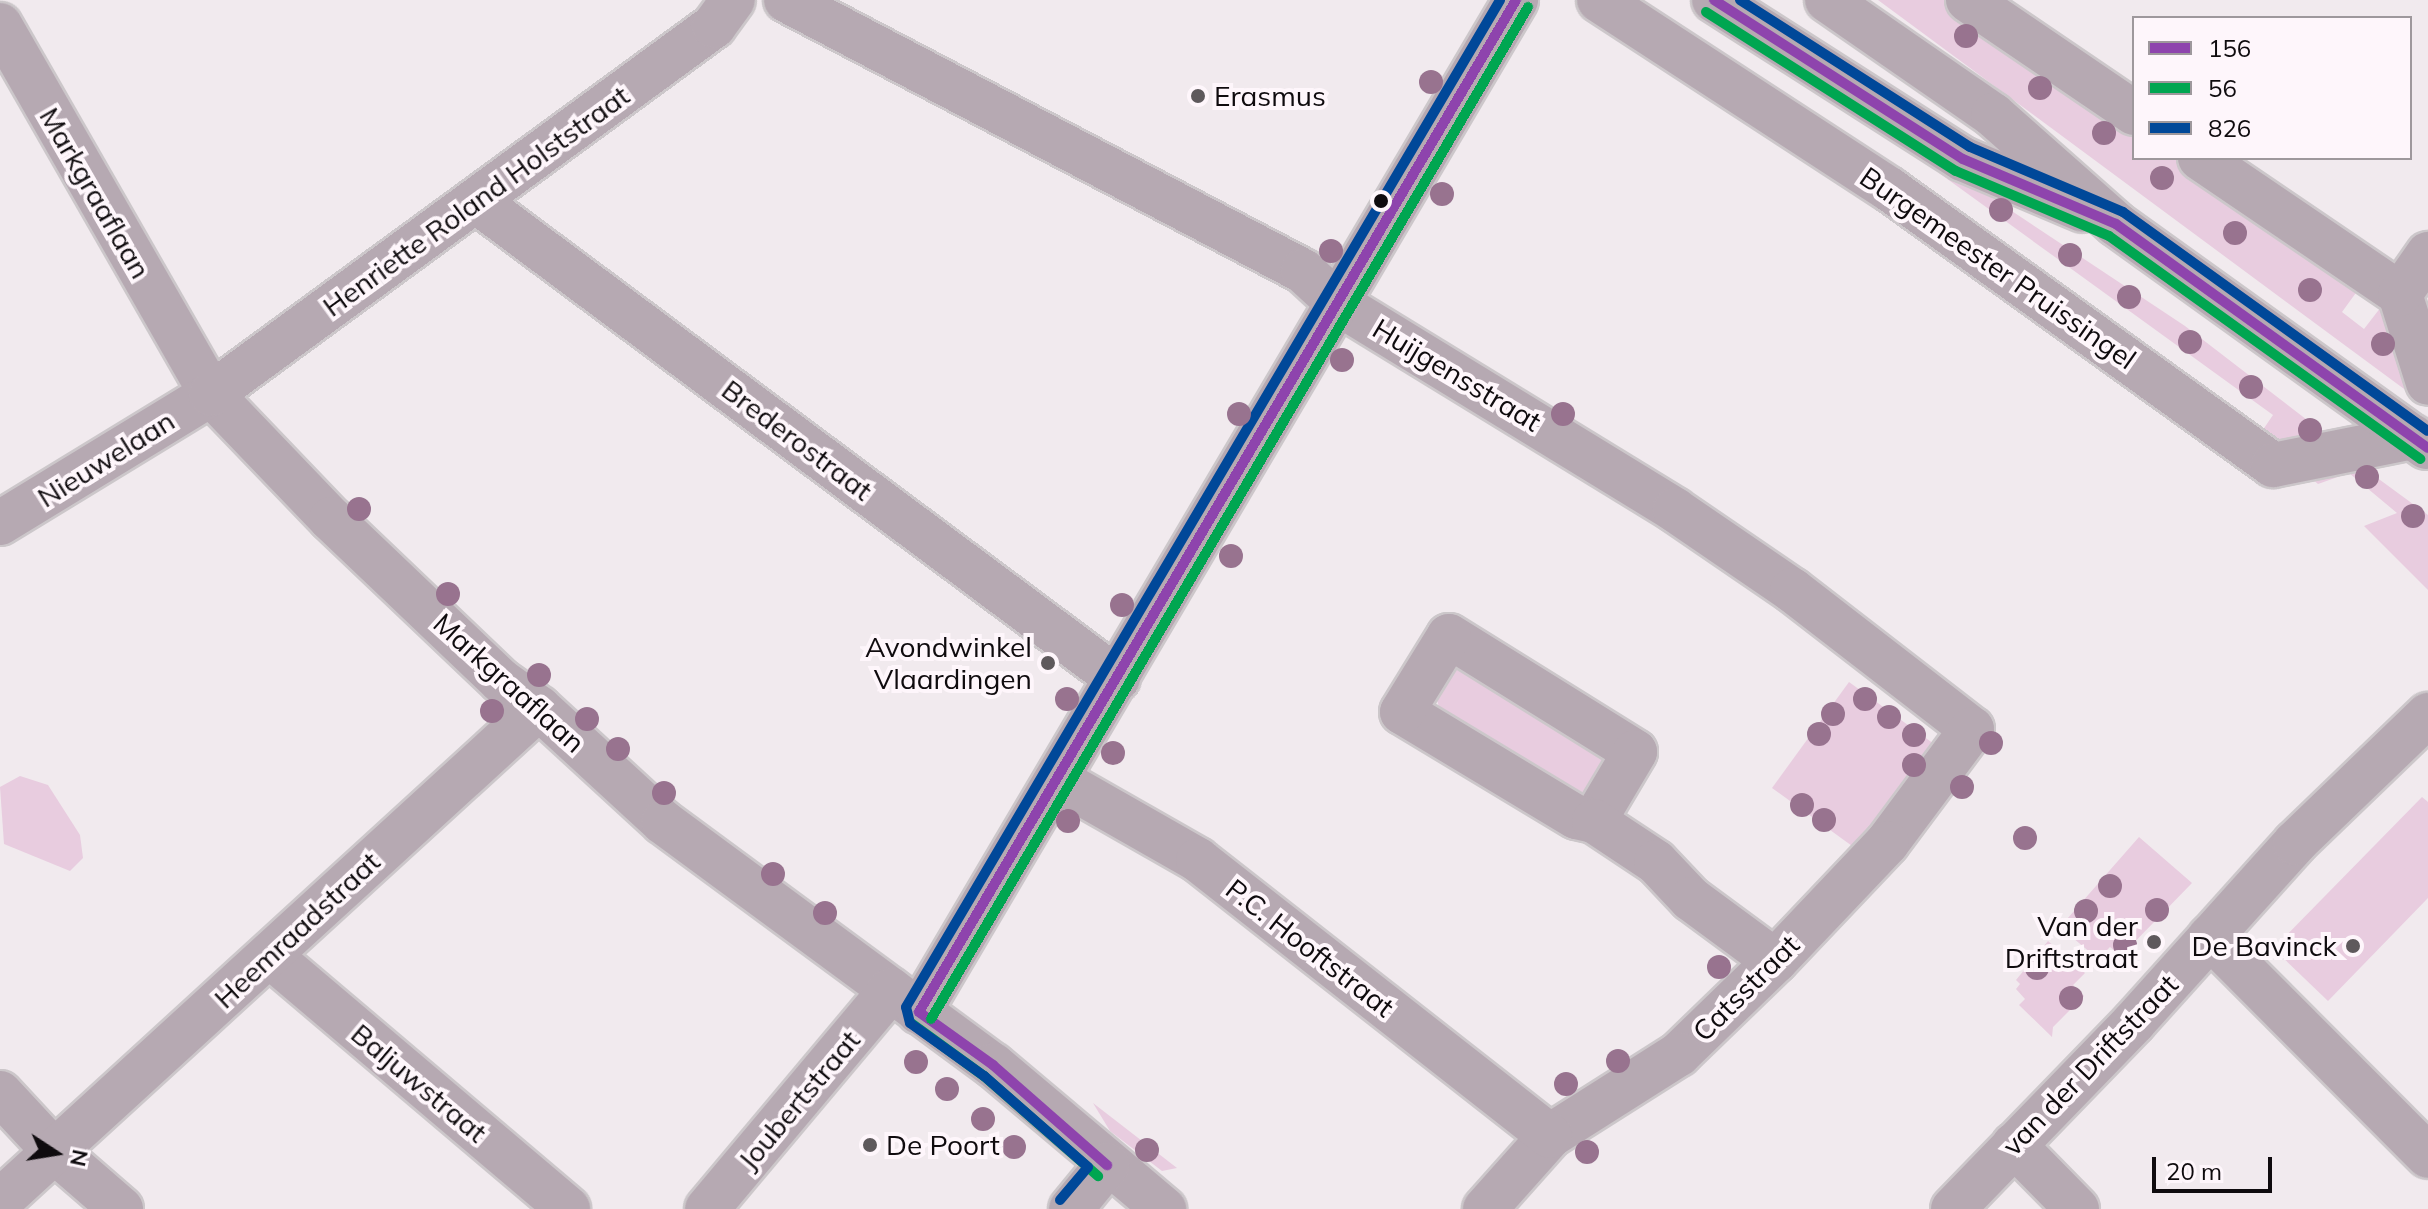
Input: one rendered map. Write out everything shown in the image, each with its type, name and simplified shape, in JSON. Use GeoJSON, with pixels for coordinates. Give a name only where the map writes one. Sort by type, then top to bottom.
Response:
{"type":"FeatureCollection","features":[{"type":"Feature","properties":{"kind":"street"},"geometry":{"type":"LineString","coordinates":[[0,11],[20,0]]}},
{"type":"Feature","properties":{"kind":"street","name":"Henriette Roland Holststraat"},"geometry":{"type":"LineString","coordinates":[[211,394],[714,26],[733,0]]}},
{"type":"Feature","properties":{"kind":"street","name":"Huijgensstraat"},"geometry":{"type":"LineString","coordinates":[[786,0],[1303,271],[1339,304],[1675,510],[1792,590],[1972,729]]}},
{"type":"Feature","properties":{"kind":"street","name":"Joubertstraat"},"geometry":{"type":"LineString","coordinates":[[707,1209],[905,1001],[1058,780],[1516,0]]}},
{"type":"Feature","properties":{"kind":"street","name":"Burgemeester Pruissingel"},"geometry":{"type":"LineString","coordinates":[[1599,0],[1889,189],[2273,465],[2420,442]]}},
{"type":"Feature","properties":{"kind":"street","name":"Burgemeester Pruissingel"},"geometry":{"type":"LineString","coordinates":[[1714,0],[1963,159],[2116,224]]}},
{"type":"Feature","properties":{"kind":"street","name":"Burgemeester Pruissingel"},"geometry":{"type":"LineString","coordinates":[[1827,0],[1993,115],[2116,224],[2420,442]]}},
{"type":"Feature","properties":{"kind":"street"},"geometry":{"type":"LineString","coordinates":[[1968,0],[2132,112]]}},
{"type":"Feature","properties":{"kind":"street","name":"Markgraaflaan"},"geometry":{"type":"LineString","coordinates":[[0,25],[211,394],[331,519],[501,681],[539,708],[663,822],[993,1065],[1107,1165],[1164,1209]]}},
{"type":"Feature","properties":{"kind":"street"},"geometry":{"type":"LineString","coordinates":[[2203,160],[2400,294],[2428,383]]}},
{"type":"Feature","properties":{"kind":"street","name":"Brederostraat"},"geometry":{"type":"LineString","coordinates":[[476,201],[1118,679]]}},
{"type":"Feature","properties":{"kind":"street"},"geometry":{"type":"LineString","coordinates":[[2400,294],[2428,254]]}},
{"type":"Feature","properties":{"kind":"street","name":"Nieuwelaan"},"geometry":{"type":"LineString","coordinates":[[0,523],[211,394]]}},
{"type":"Feature","properties":{"kind":"street"},"geometry":{"type":"LineString","coordinates":[[1594,821],[1635,752],[1449,636],[1402,712],[1576,817],[1594,821],[1656,862],[1691,899],[1775,961]]}},
{"type":"Feature","properties":{"kind":"street","name":"Heemraadstraat"},"geometry":{"type":"LineString","coordinates":[[0,1201],[26,1121],[270,956],[539,708]]}},
{"type":"Feature","properties":{"kind":"street","name":"van der Driftstraat"},"geometry":{"type":"LineString","coordinates":[[1953,1209],[2295,843],[2428,715]]}},
{"type":"Feature","properties":{"kind":"street","name":"Catsstraat"},"geometry":{"type":"LineString","coordinates":[[1485,1209],[1550,1136],[1679,1054],[1775,961],[1887,843],[1972,729]]}},
{"type":"Feature","properties":{"kind":"street","name":"P.C. Hooftstraat"},"geometry":{"type":"LineString","coordinates":[[1058,780],[1198,860],[1550,1136]]}},
{"type":"Feature","properties":{"kind":"street"},"geometry":{"type":"LineString","coordinates":[[2210,937],[2428,1156]]}},
{"type":"Feature","properties":{"kind":"street","name":"Baljuwstraat"},"geometry":{"type":"LineString","coordinates":[[270,956],[568,1209]]}},
{"type":"Feature","properties":{"kind":"street"},"geometry":{"type":"LineString","coordinates":[[26,1121],[121,1209]]}},
{"type":"Feature","properties":{"kind":"street"},"geometry":{"type":"LineString","coordinates":[[2014,1145],[2077,1209]]}},
{"type":"Feature","properties":{"kind":"street"},"geometry":{"type":"LineString","coordinates":[[1071,1209],[1107,1165]]}},
{"type":"Feature","properties":{"kind":"shaded area"},"geometry":{"type":"Polygon","coordinates":[[[1878,0],[1955,0],[2132,125],[2132,160],[2181,160],[2358,290],[2342,312],[2364,329],[2381,307],[2419,400],[1878,0]]]}},
{"type":"Feature","properties":{"kind":"shaded area"},"geometry":{"type":"Polygon","coordinates":[[[1944,166],[2185,326],[2324,433],[2280,444],[2258,437],[2273,415],[1939,173],[1944,166]]]}},
{"type":"Feature","properties":{"kind":"shaded area"},"geometry":{"type":"Polygon","coordinates":[[[2361,466],[2428,515],[2428,590],[2364,526],[2397,513],[2349,473],[2318,484],[2311,478],[2361,466]]]}},
{"type":"Feature","properties":{"kind":"shaded area"},"geometry":{"type":"Polygon","coordinates":[[[1456,664],[1609,757],[1596,790],[1581,797],[1442,717],[1433,687],[1456,664]]]}},
{"type":"Feature","properties":{"kind":"shaded area"},"geometry":{"type":"Polygon","coordinates":[[[1849,682],[1934,744],[1859,851],[1772,788],[1849,682]]]}},
{"type":"Feature","properties":{"kind":"shaded area"},"geometry":{"type":"Polygon","coordinates":[[[20,776],[48,785],[80,835],[83,858],[70,871],[4,844],[0,787],[20,776]]]}},
{"type":"Feature","properties":{"kind":"shaded area"},"geometry":{"type":"Polygon","coordinates":[[[2422,797],[2428,802],[2428,898],[2328,1001],[2278,953],[2279,943],[2422,797]]]}},
{"type":"Feature","properties":{"kind":"shaded area"},"geometry":{"type":"Polygon","coordinates":[[[2139,837],[2192,883],[2121,956],[2110,947],[2098,959],[2060,927],[2139,837]]]}},
{"type":"Feature","properties":{"kind":"shaded area"},"geometry":{"type":"Polygon","coordinates":[[[2048,941],[2085,973],[2073,985],[2084,996],[2053,1027],[2052,1037],[2019,1005],[2025,999],[2016,989],[2020,984],[2016,980],[2048,941]]]}},
{"type":"Feature","properties":{"kind":"shaded area"},"geometry":{"type":"Polygon","coordinates":[[[1093,1103],[1177,1168],[1162,1171],[1110,1131],[1093,1103]]]}},
{"type":"Feature","properties":{"kind":"transit line","name":"826"},"geometry":{"type":"LineString","coordinates":[[1060,1200],[1088,1167],[984,1076],[910,1023],[906,1007],[1500,0]]}},
{"type":"Feature","properties":{"kind":"transit line","name":"156"},"geometry":{"type":"LineString","coordinates":[[919,1012],[1516,0]]}},
{"type":"Feature","properties":{"kind":"transit line","name":"156"},"geometry":{"type":"LineString","coordinates":[[1714,0],[1963,159],[2116,224],[2428,448]]}},
{"type":"Feature","properties":{"kind":"transit line","name":"826"},"geometry":{"type":"LineString","coordinates":[[1740,0],[1970,147],[2123,212],[2428,431]]}},
{"type":"Feature","properties":{"kind":"transit line","name":"56"},"geometry":{"type":"LineString","coordinates":[[931,1019],[1528,7]]}},
{"type":"Feature","properties":{"kind":"transit line","name":"56"},"geometry":{"type":"LineString","coordinates":[[1706,12],[1956,171],[2109,236],[2420,459]]}},
{"type":"Feature","properties":{"kind":"transit line","name":"156"},"geometry":{"type":"LineString","coordinates":[[919,1012],[993,1065],[1107,1165]]}},
{"type":"Feature","properties":{"kind":"transit line","name":"56"},"geometry":{"type":"LineString","coordinates":[[911,1023],[984,1076],[1098,1176]]}},
{"type":"Feature","properties":{"kind":"place","name":"Erasmus"},"geometry":{"type":"Point","coordinates":[1198,96]}},
{"type":"Feature","properties":{"kind":"place","name":"Avondwinkel Vlaardingen"},"geometry":{"type":"Point","coordinates":[1048,663]}},
{"type":"Feature","properties":{"kind":"place","name":"Van der Driftstraat"},"geometry":{"type":"Point","coordinates":[2154,942]}},
{"type":"Feature","properties":{"kind":"place","name":"De Bavinck"},"geometry":{"type":"Point","coordinates":[2353,946]}},
{"type":"Feature","properties":{"kind":"place","name":"De Poort"},"geometry":{"type":"Point","coordinates":[870,1145]}}]}
